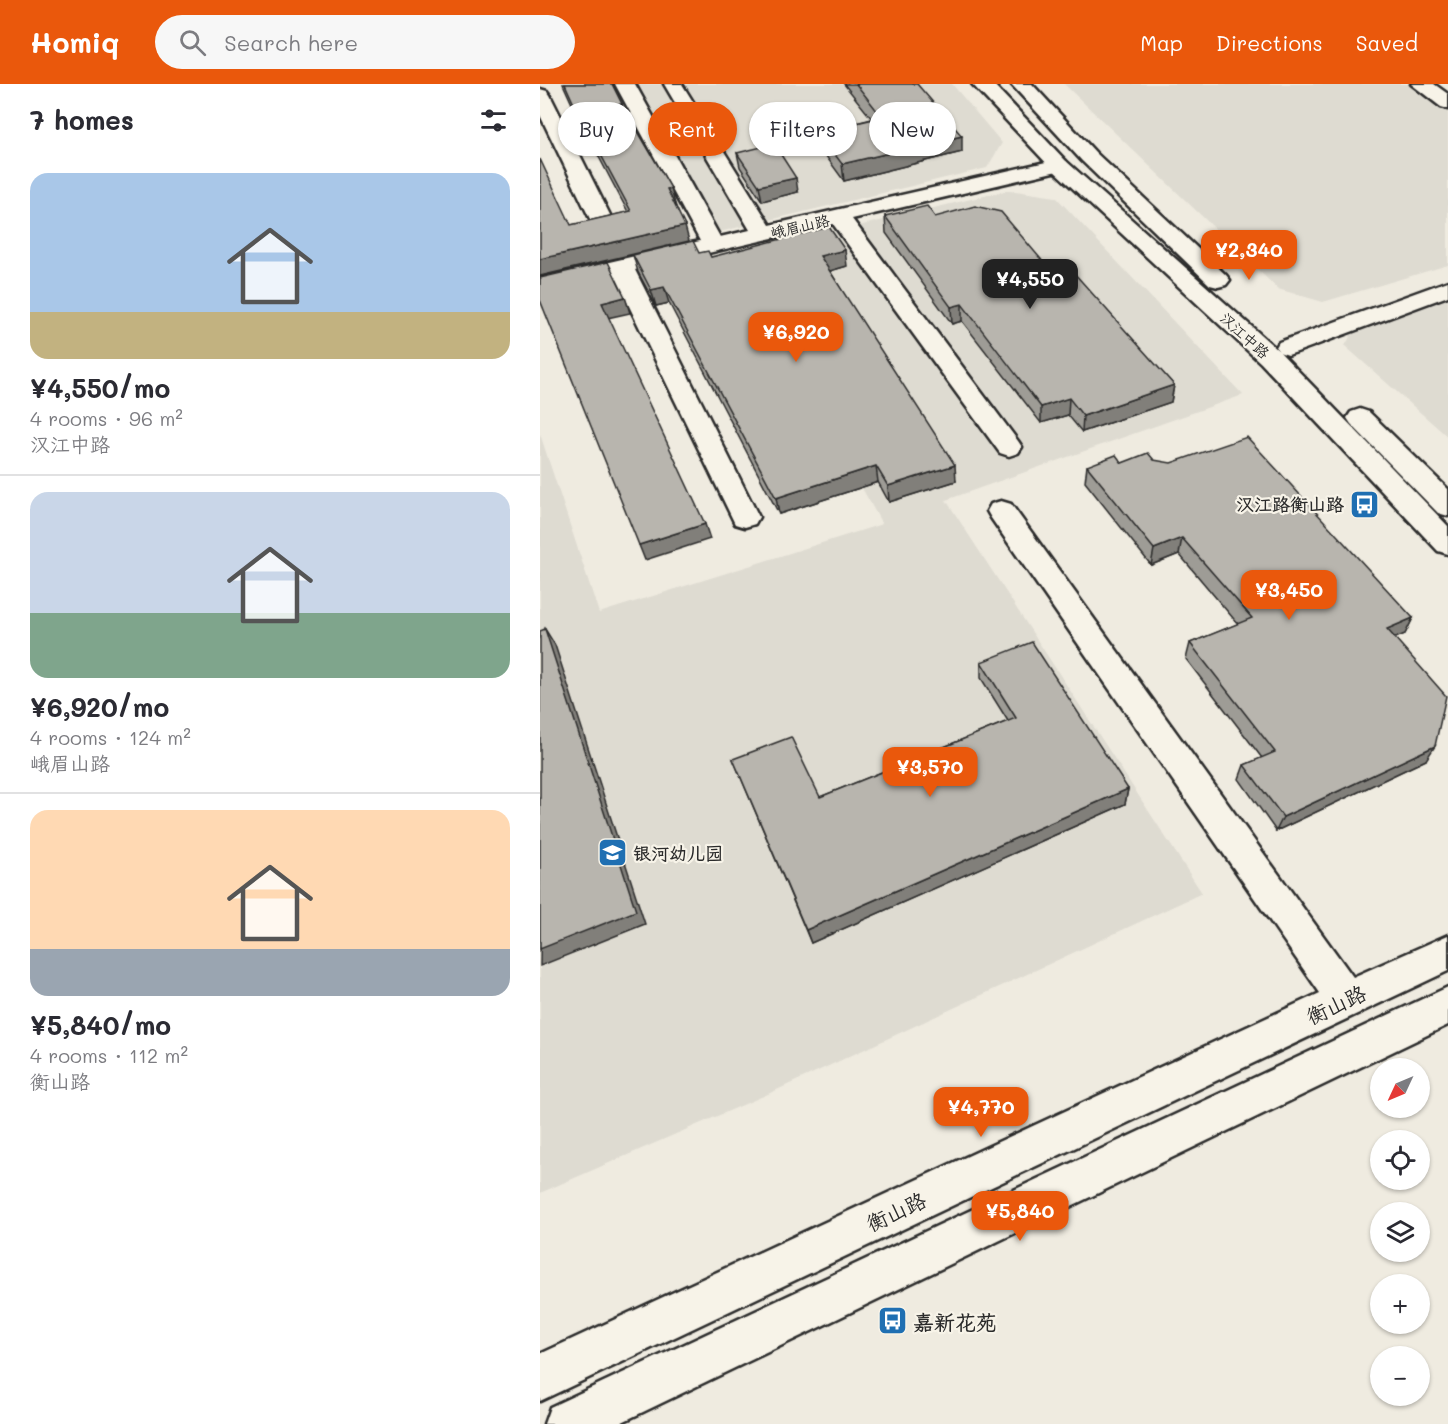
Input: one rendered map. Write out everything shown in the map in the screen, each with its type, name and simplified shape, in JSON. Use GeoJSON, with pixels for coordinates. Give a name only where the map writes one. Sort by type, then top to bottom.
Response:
{"type":"FeatureCollection","features":[{"type":"Feature","properties":{"kind":"street"},"geometry":{"type":"LineString","coordinates":[[625,84],[714,246]]}},
{"type":"Feature","properties":{"kind":"street","name":"汉江中路"},"geometry":{"type":"LineString","coordinates":[[982,84],[1059,165],[1270,357],[1448,543]]}},
{"type":"Feature","properties":{"kind":"street","name":"汉江中路"},"geometry":{"type":"LineString","coordinates":[[1021,84],[1089,157],[1288,347],[1448,506]]}},
{"type":"Feature","properties":{"kind":"street"},"geometry":{"type":"LineString","coordinates":[[1421,84],[1448,103]]}},
{"type":"Feature","properties":{"kind":"street"},"geometry":{"type":"LineString","coordinates":[[674,86],[764,234]]}},
{"type":"Feature","properties":{"kind":"street"},"geometry":{"type":"LineString","coordinates":[[540,95],[558,132]]}},
{"type":"Feature","properties":{"kind":"street"},"geometry":{"type":"LineString","coordinates":[[636,122],[645,120]]}},
{"type":"Feature","properties":{"kind":"street"},"geometry":{"type":"LineString","coordinates":[[540,143],[558,139]]}},
{"type":"Feature","properties":{"kind":"street"},"geometry":{"type":"LineString","coordinates":[[570,156],[602,221]]}},
{"type":"Feature","properties":{"kind":"street","name":"峨眉山路"},"geometry":{"type":"LineString","coordinates":[[540,285],[1059,165]]}},
{"type":"Feature","properties":{"kind":"street"},"geometry":{"type":"LineString","coordinates":[[839,217],[1009,447]]}},
{"type":"Feature","properties":{"kind":"street"},"geometry":{"type":"LineString","coordinates":[[622,267],[746,517]]}},
{"type":"Feature","properties":{"kind":"street"},"geometry":{"type":"LineString","coordinates":[[1288,347],[1448,288]]}},
{"type":"Feature","properties":{"kind":"street"},"geometry":{"type":"LineString","coordinates":[[1001,511],[1346,999]]}},
{"type":"Feature","properties":{"kind":"street","name":"衡山路"},"geometry":{"type":"LineString","coordinates":[[540,1378],[1448,952]]}},
{"type":"Feature","properties":{"kind":"street"},"geometry":{"type":"LineString","coordinates":[[567,1424],[1448,1005]]}},
{"type":"Feature","properties":{"kind":"shaded area"},"geometry":{"type":"Polygon","coordinates":[[[633,84],[952,84],[1002,143],[987,168],[719,232],[675,156],[737,156],[737,102],[648,102],[648,110],[633,84]]]}},
{"type":"Feature","properties":{"kind":"shaded area"},"geometry":{"type":"Polygon","coordinates":[[[1064,84],[1409,84],[1448,111],[1448,265],[1323,302],[1278,289],[1064,84]]]}},
{"type":"Feature","properties":{"kind":"shaded area"},"geometry":{"type":"Polygon","coordinates":[[[1009,190],[1056,197],[1243,395],[946,500],[1202,893],[768,1094],[540,1193],[540,434],[599,613],[882,524],[733,256],[1009,190]]]}},
{"type":"Feature","properties":{"kind":"shaded area"},"geometry":{"type":"Polygon","coordinates":[[[1448,297],[1448,437],[1345,346],[1356,326],[1448,297]]]}},
{"type":"Feature","properties":{"kind":"building"},"geometry":{"type":"Polygon","coordinates":[[[565,84],[612,84],[621,102],[573,102],[565,84]]]}},
{"type":"Feature","properties":{"kind":"building"},"geometry":{"type":"Polygon","coordinates":[[[856,84],[917,84],[933,102],[870,102],[856,84]]]}},
{"type":"Feature","properties":{"kind":"building"},"geometry":{"type":"Polygon","coordinates":[[[869,120],[869,156],[876,156],[842,164],[836,156],[857,156],[857,123],[869,120]]]}},
{"type":"Feature","properties":{"kind":"building"},"geometry":{"type":"Polygon","coordinates":[[[636,128],[648,149],[648,156],[652,156],[671,188],[667,189],[685,226],[540,259],[540,159],[571,225],[631,211],[602,156],[636,156],[636,128]]]}},
{"type":"Feature","properties":{"kind":"building"},"geometry":{"type":"Polygon","coordinates":[[[956,129],[962,136],[956,137],[956,129]]]}},
{"type":"Feature","properties":{"kind":"building"},"geometry":{"type":"Polygon","coordinates":[[[749,150],[749,156],[782,156],[796,178],[759,186],[737,153],[749,150]]]}},
{"type":"Feature","properties":{"kind":"building"},"geometry":{"type":"Polygon","coordinates":[[[927,206],[935,217],[975,206],[1001,212],[1056,277],[1074,273],[1174,385],[1083,416],[1069,398],[1041,407],[962,304],[951,307],[885,216],[927,206]]]}},
{"type":"Feature","properties":{"kind":"building"},"geometry":{"type":"Polygon","coordinates":[[[829,227],[845,250],[820,256],[955,465],[888,486],[876,466],[776,498],[664,287],[651,290],[633,255],[693,241],[699,253],[708,251],[711,257],[829,227]]]}},
{"type":"Feature","properties":{"kind":"building"},"geometry":{"type":"Polygon","coordinates":[[[608,262],[625,297],[602,303],[705,524],[639,545],[540,300],[540,278],[608,262]]]}},
{"type":"Feature","properties":{"kind":"building"},"geometry":{"type":"Polygon","coordinates":[[[1247,437],[1413,618],[1387,629],[1446,696],[1435,746],[1283,817],[1244,765],[1275,752],[1190,643],[1252,618],[1182,538],[1154,549],[1087,466],[1116,455],[1122,463],[1148,453],[1154,460],[1171,463],[1247,437]]]}},
{"type":"Feature","properties":{"kind":"building"},"geometry":{"type":"Polygon","coordinates":[[[545,629],[636,911],[540,949],[540,631],[545,629]]]}},
{"type":"Feature","properties":{"kind":"building"},"geometry":{"type":"Polygon","coordinates":[[[1032,642],[1128,789],[806,930],[733,759],[791,737],[820,797],[1016,718],[981,662],[1032,642]]]}},
{"type":"Feature","properties":{"kind":"place","name":"汉江路衡山路"},"geometry":{"type":"Point","coordinates":[1365,504]}},
{"type":"Feature","properties":{"kind":"place","name":"银河幼儿园"},"geometry":{"type":"Point","coordinates":[612,853]}},
{"type":"Feature","properties":{"kind":"place","name":"嘉新花苑"},"geometry":{"type":"Point","coordinates":[892,1321]}}]}
